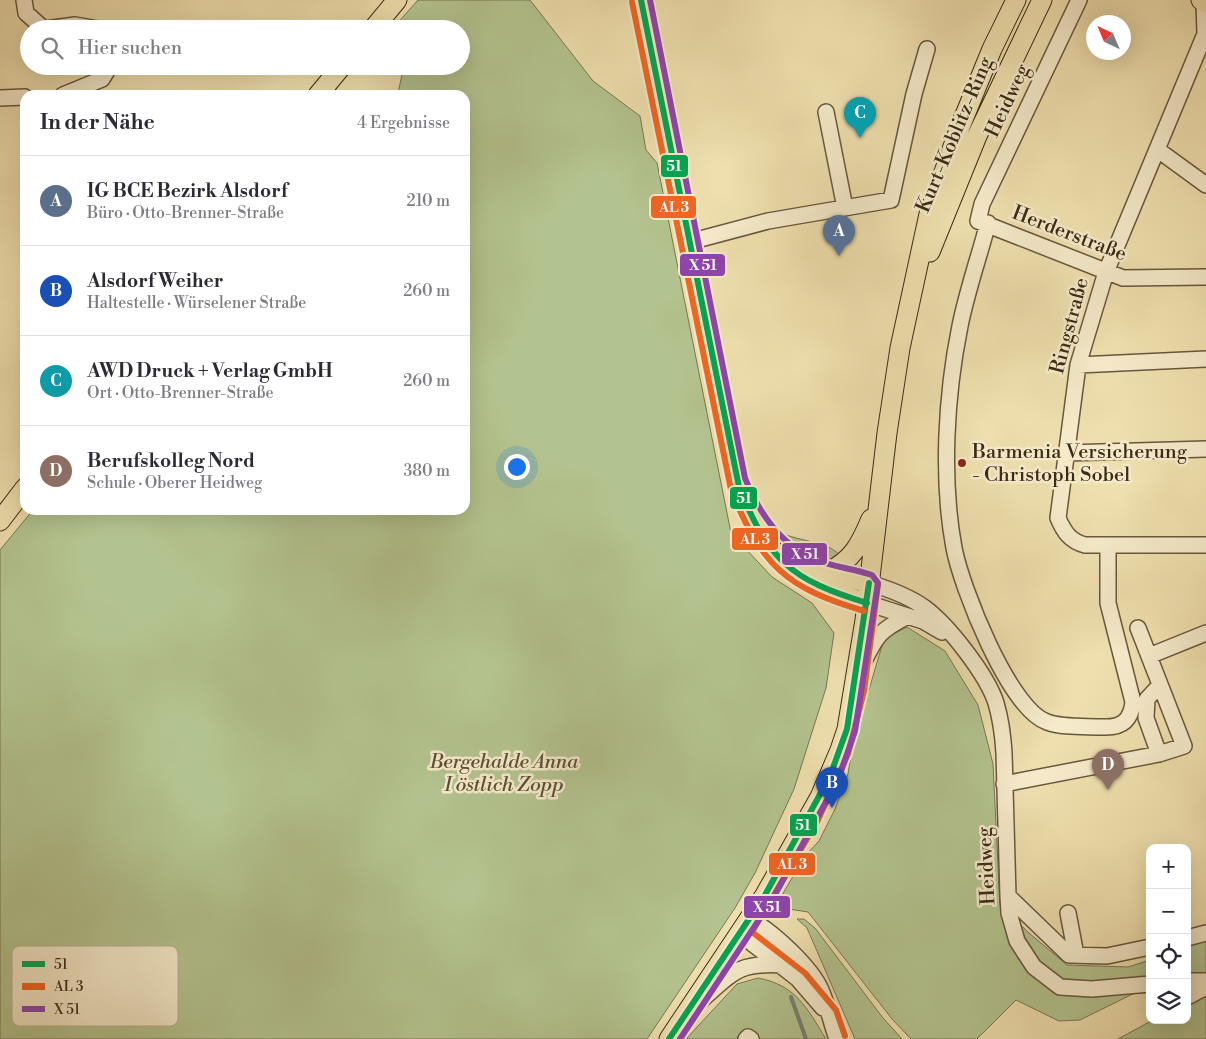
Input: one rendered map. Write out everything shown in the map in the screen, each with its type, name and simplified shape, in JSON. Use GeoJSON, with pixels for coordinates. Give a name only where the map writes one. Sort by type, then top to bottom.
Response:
{"type":"FeatureCollection","features":[{"type":"Feature","properties":{"kind":"main road"},"geometry":{"type":"LineString","coordinates":[[381,20],[397,0]]}},
{"type":"Feature","properties":{"kind":"main road"},"geometry":{"type":"LineString","coordinates":[[641,0],[736,480],[752,516],[772,550],[793,571],[823,588],[867,604]]}},
{"type":"Feature","properties":{"kind":"main road","name":"Kurt-Koblitz-Ring"},"geometry":{"type":"LineString","coordinates":[[669,1039],[745,926],[830,776],[847,729],[867,604],[879,499],[900,348],[929,214],[960,126],[992,49],[1016,0]]}},
{"type":"Feature","properties":{"kind":"main road","name":"Kurt-Koblitz-Ring"},"geometry":{"type":"LineString","coordinates":[[914,290],[977,136],[1042,0]]}},
{"type":"Feature","properties":{"kind":"main road"},"geometry":{"type":"LineString","coordinates":[[322,90],[335,75]]}},
{"type":"Feature","properties":{"kind":"main road"},"geometry":{"type":"LineString","coordinates":[[0,521],[20,495]]}},
{"type":"Feature","properties":{"kind":"main road"},"geometry":{"type":"LineString","coordinates":[[828,572],[847,561],[859,547],[879,499]]}},
{"type":"Feature","properties":{"kind":"main road"},"geometry":{"type":"LineString","coordinates":[[762,531],[799,561],[828,572],[869,583]]}},
{"type":"Feature","properties":{"kind":"street"},"geometry":{"type":"LineString","coordinates":[[24,0],[26,13],[34,20]]}},
{"type":"Feature","properties":{"kind":"street","name":"Heidweg"},"geometry":{"type":"LineString","coordinates":[[1078,0],[982,204],[983,222],[960,324],[950,387],[948,489],[954,548],[966,590],[982,630],[1019,698],[1033,714],[1047,722],[1112,728],[1125,722],[1132,713],[1133,702],[1108,602],[1108,545]]}},
{"type":"Feature","properties":{"kind":"street","name":"Ringstraße"},"geometry":{"type":"LineString","coordinates":[[1204,2],[1206,34],[1106,272],[1078,365],[1058,518],[1063,529],[1075,542],[1108,545],[1206,545]]}},
{"type":"Feature","properties":{"kind":"street"},"geometry":{"type":"LineString","coordinates":[[689,242],[768,221],[891,200],[914,94],[927,49]]}},
{"type":"Feature","properties":{"kind":"street"},"geometry":{"type":"LineString","coordinates":[[75,90],[102,79],[104,75]]}},
{"type":"Feature","properties":{"kind":"street"},"geometry":{"type":"LineString","coordinates":[[0,98],[20,97]]}},
{"type":"Feature","properties":{"kind":"street"},"geometry":{"type":"LineString","coordinates":[[826,112],[845,208]]}},
{"type":"Feature","properties":{"kind":"street"},"geometry":{"type":"LineString","coordinates":[[1158,150],[1206,185]]}},
{"type":"Feature","properties":{"kind":"street","name":"Herderstraße"},"geometry":{"type":"LineString","coordinates":[[983,222],[1123,278],[1206,277]]}},
{"type":"Feature","properties":{"kind":"street"},"geometry":{"type":"LineString","coordinates":[[1078,365],[1206,359]]}},
{"type":"Feature","properties":{"kind":"street"},"geometry":{"type":"LineString","coordinates":[[1066,453],[1206,449]]}},
{"type":"Feature","properties":{"kind":"street","name":"Heidweg"},"geometry":{"type":"LineString","coordinates":[[869,583],[893,591],[925,608],[939,620],[960,645],[995,701],[1002,728],[1008,896],[1016,941],[1034,967],[1060,987],[1092,989],[1146,984]]}},
{"type":"Feature","properties":{"kind":"street","name":"Heidweg"},"geometry":{"type":"LineString","coordinates":[[867,604],[908,616],[935,627],[960,645]]}},
{"type":"Feature","properties":{"kind":"street"},"geometry":{"type":"LineString","coordinates":[[856,677],[877,636],[885,628],[908,616]]}},
{"type":"Feature","properties":{"kind":"street"},"geometry":{"type":"LineString","coordinates":[[1004,784],[1159,754],[1184,746],[1138,628]]}},
{"type":"Feature","properties":{"kind":"street"},"geometry":{"type":"LineString","coordinates":[[1149,656],[1206,633]]}},
{"type":"Feature","properties":{"kind":"street"},"geometry":{"type":"LineString","coordinates":[[1159,754],[1146,718],[1146,708],[1147,699],[1160,685]]}},
{"type":"Feature","properties":{"kind":"street"},"geometry":{"type":"LineString","coordinates":[[1008,896],[1069,955],[1107,956],[1146,948]]}},
{"type":"Feature","properties":{"kind":"street"},"geometry":{"type":"LineString","coordinates":[[1068,913],[1076,955]]}},
{"type":"Feature","properties":{"kind":"street"},"geometry":{"type":"LineString","coordinates":[[745,926],[803,985],[829,1016]]}},
{"type":"Feature","properties":{"kind":"street"},"geometry":{"type":"LineString","coordinates":[[745,926],[771,934],[812,974],[821,990],[837,1039]]}},
{"type":"Feature","properties":{"kind":"street"},"geometry":{"type":"LineString","coordinates":[[1191,937],[1206,933]]}},
{"type":"Feature","properties":{"kind":"street"},"geometry":{"type":"LineString","coordinates":[[688,1012],[740,968],[758,964],[782,965]]}},
{"type":"Feature","properties":{"kind":"street"},"geometry":{"type":"LineString","coordinates":[[1191,982],[1206,981]]}},
{"type":"Feature","properties":{"kind":"street"},"geometry":{"type":"LineString","coordinates":[[1191,996],[1206,987]]}},
{"type":"Feature","properties":{"kind":"street"},"geometry":{"type":"LineString","coordinates":[[746,1039],[748,1037],[751,1039]]}},
{"type":"Feature","properties":{"kind":"green space","name":"Bergehalde Anna I östlich Zopp"},"geometry":{"type":"Polygon","coordinates":[[[418,0],[530,0],[593,81],[640,116],[646,150],[657,163],[731,533],[772,577],[812,603],[834,633],[826,688],[794,789],[755,873],[735,908],[647,1039],[0,1039],[0,550],[29,515],[470,515],[470,90],[399,90],[402,75],[470,75],[470,20],[400,20],[418,0]]]}},
{"type":"Feature","properties":{"kind":"green space"},"geometry":{"type":"Polygon","coordinates":[[[773,529],[792,537],[829,547],[842,558],[829,563],[812,561],[787,547],[773,529]]]}},
{"type":"Feature","properties":{"kind":"green space"},"geometry":{"type":"Polygon","coordinates":[[[907,627],[945,651],[978,705],[993,764],[1000,905],[1029,933],[1067,965],[1128,967],[1146,961],[1146,987],[1080,1020],[1059,1021],[1016,1000],[977,1039],[911,1039],[892,1019],[808,912],[775,907],[805,856],[819,841],[835,809],[848,774],[853,743],[884,639],[907,627]]]}},
{"type":"Feature","properties":{"kind":"green space"},"geometry":{"type":"Polygon","coordinates":[[[797,919],[804,919],[815,928],[883,1018],[902,1039],[855,1039],[807,928],[797,919]]]}},
{"type":"Feature","properties":{"kind":"green space"},"geometry":{"type":"Polygon","coordinates":[[[1206,940],[1206,1039],[1118,1039],[1146,1024],[1191,1024],[1191,946],[1206,940]]]}},
{"type":"Feature","properties":{"kind":"green space"},"geometry":{"type":"Polygon","coordinates":[[[758,978],[771,981],[791,992],[813,1017],[826,1039],[686,1039],[737,984],[758,978]]]}},
{"type":"Feature","properties":{"kind":"waterway"},"geometry":{"type":"LineString","coordinates":[[791,997],[806,1039]]}},
{"type":"Feature","properties":{"kind":"transit line","name":"51"},"geometry":{"type":"LineString","coordinates":[[641,0],[739,487],[761,533],[786,564],[801,576],[819,586],[867,603]]}},
{"type":"Feature","properties":{"kind":"transit line"},"geometry":{"type":"LineString","coordinates":[[650,0],[745,478],[764,515],[781,537],[792,546],[816,560],[872,575],[878,583],[855,731],[838,780],[772,900],[680,1039]]}},
{"type":"Feature","properties":{"kind":"transit line"},"geometry":{"type":"LineString","coordinates":[[632,2],[731,490],[754,538],[766,556],[780,570],[796,583],[815,593],[864,611]]}},
{"type":"Feature","properties":{"kind":"transit line","name":"51"},"geometry":{"type":"LineString","coordinates":[[669,1039],[765,895],[830,776],[847,729],[869,583]]}},
{"type":"Feature","properties":{"kind":"transit line"},"geometry":{"type":"LineString","coordinates":[[845,1036],[836,1010],[805,973],[752,932],[817,822],[848,754],[864,691],[878,584]]}},
{"type":"Feature","properties":{"kind":"place","name":"AWD Druck + Verlag GmbH"},"geometry":{"type":"Point","coordinates":[860,138]}},
{"type":"Feature","properties":{"kind":"place","name":"IG BCE Bezirk Alsdorf"},"geometry":{"type":"Point","coordinates":[839,256]}},
{"type":"Feature","properties":{"kind":"place","name":"Barmenia Versicherung - Christoph Sobel"},"geometry":{"type":"Point","coordinates":[962,463]}},
{"type":"Feature","properties":{"kind":"place","name":"Berufskolleg Nord"},"geometry":{"type":"Point","coordinates":[1108,790]}},
{"type":"Feature","properties":{"kind":"place","name":"Alsdorf Weiher"},"geometry":{"type":"Point","coordinates":[832,808]}}]}
